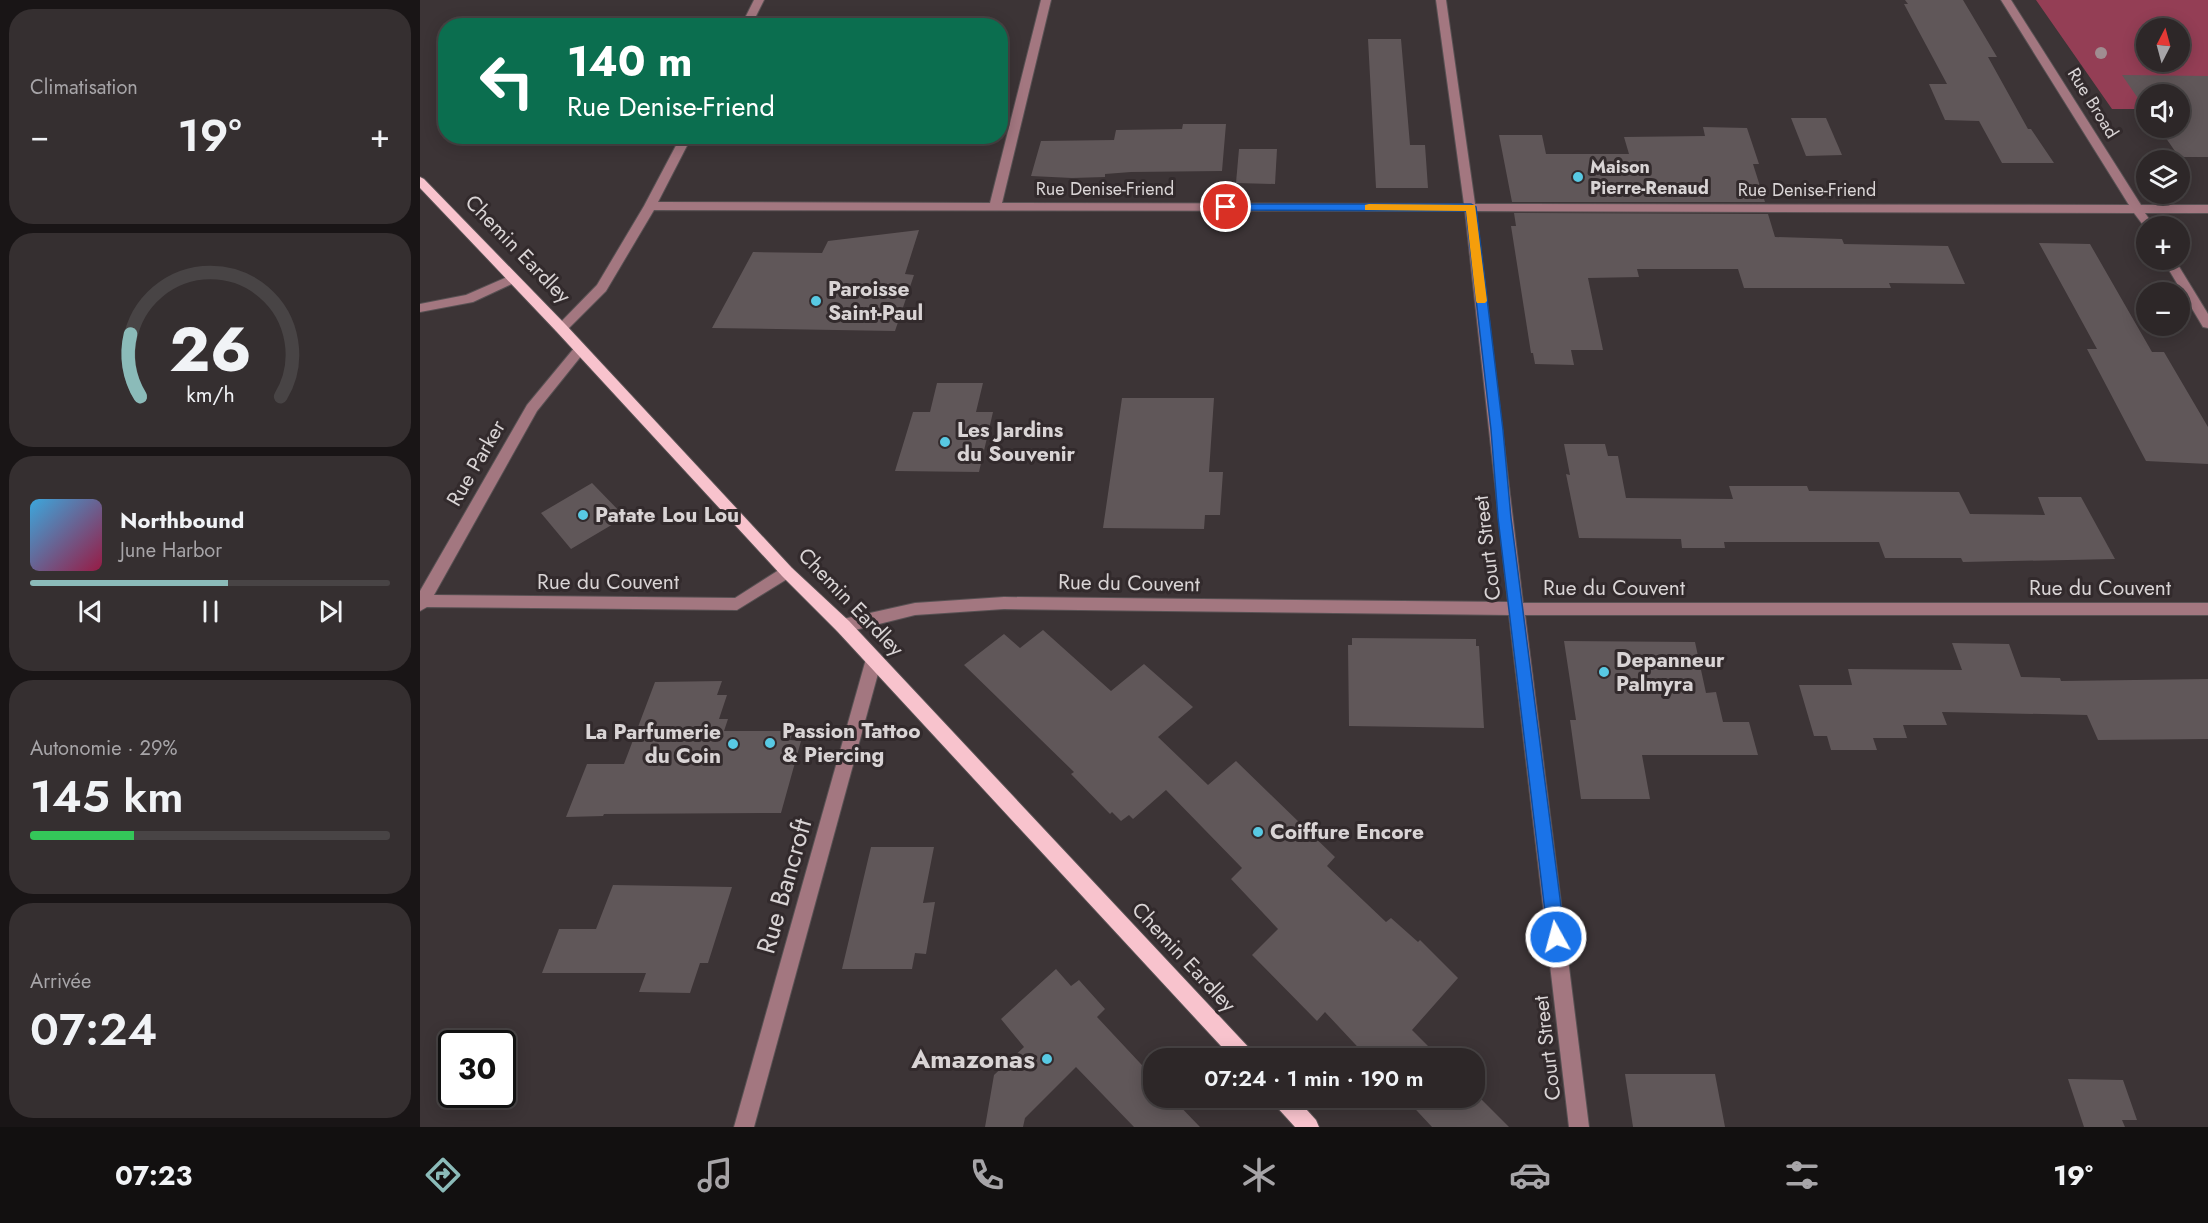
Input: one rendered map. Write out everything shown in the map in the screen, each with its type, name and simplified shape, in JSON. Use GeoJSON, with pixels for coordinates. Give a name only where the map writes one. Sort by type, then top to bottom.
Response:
{"type":"FeatureCollection","features":[{"type":"Feature","properties":{"kind":"main road","name":"Chemin Eardley"},"geometry":{"type":"LineString","coordinates":[[420,181],[561,328],[786,572],[843,626],[1236,1048]]}},
{"type":"Feature","properties":{"kind":"main road"},"geometry":{"type":"LineString","coordinates":[[1291,1108],[1309,1127]]}},
{"type":"Feature","properties":{"kind":"street"},"geometry":{"type":"LineString","coordinates":[[750,18],[759,0]]}},
{"type":"Feature","properties":{"kind":"street"},"geometry":{"type":"LineString","coordinates":[[996,207],[1046,0]]}},
{"type":"Feature","properties":{"kind":"street","name":"Court Street"},"geometry":{"type":"LineString","coordinates":[[1441,0],[1471,207],[1505,518],[1579,1127]]}},
{"type":"Feature","properties":{"kind":"street","name":"Rue Broad"},"geometry":{"type":"LineString","coordinates":[[2006,0],[2142,216]]}},
{"type":"Feature","properties":{"kind":"street"},"geometry":{"type":"LineString","coordinates":[[561,328],[602,288],[683,144]]}},
{"type":"Feature","properties":{"kind":"street","name":"Rue Denise-Friend"},"geometry":{"type":"LineString","coordinates":[[650,206],[2208,210]]}},
{"type":"Feature","properties":{"kind":"street"},"geometry":{"type":"LineString","coordinates":[[2175,270],[2208,324]]}},
{"type":"Feature","properties":{"kind":"street"},"geometry":{"type":"LineString","coordinates":[[420,308],[469,299],[512,279]]}},
{"type":"Feature","properties":{"kind":"street","name":"Rue Parker"},"geometry":{"type":"LineString","coordinates":[[421,602],[532,408],[580,350]]}},
{"type":"Feature","properties":{"kind":"street","name":"Rue du Couvent"},"geometry":{"type":"LineString","coordinates":[[421,602],[737,604],[786,572]]}},
{"type":"Feature","properties":{"kind":"street","name":"Rue du Couvent"},"geometry":{"type":"LineString","coordinates":[[843,626],[915,609],[1004,603],[1517,609],[2208,609]]}},
{"type":"Feature","properties":{"kind":"street","name":"Rue Bancroft"},"geometry":{"type":"LineString","coordinates":[[744,1127],[874,659]]}},
{"type":"Feature","properties":{"kind":"shaded area"},"geometry":{"type":"Polygon","coordinates":[[[2036,0],[2208,0],[2208,110],[2190,109],[2190,84],[2136,84],[2136,109],[2112,109],[2036,0]]]}},
{"type":"Feature","properties":{"kind":"building"},"geometry":{"type":"Polygon","coordinates":[[[1905,0],[1963,0],[1997,57],[1988,57],[2028,129],[2031,129],[2054,163],[2002,163],[1979,121],[1945,120],[1929,84],[1947,84],[1904,4],[1908,4],[1905,0]]]}},
{"type":"Feature","properties":{"kind":"building"},"geometry":{"type":"Polygon","coordinates":[[[1368,39],[1401,39],[1410,145],[1425,145],[1428,188],[1376,188],[1368,39]]]}},
{"type":"Feature","properties":{"kind":"building"},"geometry":{"type":"Polygon","coordinates":[[[2122,75],[2208,76],[2208,157],[2190,157],[2190,150],[2174,150],[2166,138],[2190,138],[2190,84],[2136,84],[2136,95],[2122,75]]]}},
{"type":"Feature","properties":{"kind":"building"},"geometry":{"type":"Polygon","coordinates":[[[1791,118],[1826,118],[1842,155],[1806,156],[1791,118]]]}},
{"type":"Feature","properties":{"kind":"building"},"geometry":{"type":"Polygon","coordinates":[[[1183,124],[1226,124],[1222,171],[1131,172],[1105,174],[1105,177],[1072,178],[1031,176],[1041,141],[1114,140],[1116,130],[1182,129],[1183,124]]]}},
{"type":"Feature","properties":{"kind":"building"},"geometry":{"type":"Polygon","coordinates":[[[1703,127],[1747,128],[1759,164],[1753,164],[1765,202],[1512,202],[1499,135],[1542,135],[1546,154],[1629,154],[1624,137],[1705,136],[1703,127]]]}},
{"type":"Feature","properties":{"kind":"building"},"geometry":{"type":"Polygon","coordinates":[[[1239,149],[1277,149],[1275,184],[1236,183],[1239,149]]]}},
{"type":"Feature","properties":{"kind":"building"},"geometry":{"type":"Polygon","coordinates":[[[1514,213],[1768,214],[1775,237],[1842,239],[1844,244],[1948,246],[1965,284],[1889,283],[1891,288],[1744,288],[1738,269],[1637,269],[1639,277],[1588,278],[1603,350],[1571,350],[1574,365],[1535,364],[1533,353],[1531,353],[1511,226],[1516,226],[1514,213]]]}},
{"type":"Feature","properties":{"kind":"building","name":"Paroisse Saint-Paul"},"geometry":{"type":"Polygon","coordinates":[[[919,230],[905,274],[914,275],[895,331],[712,328],[753,252],[822,253],[828,241],[919,230]]]}},
{"type":"Feature","properties":{"kind":"building"},"geometry":{"type":"Polygon","coordinates":[[[2039,243],[2090,244],[2136,324],[2136,336],[2143,336],[2152,352],[2164,352],[2208,427],[2208,464],[2146,461],[2087,349],[2097,349],[2039,243]]]}},
{"type":"Feature","properties":{"kind":"building","name":"Les Jardins du Souvenir"},"geometry":{"type":"Polygon","coordinates":[[[937,383],[983,383],[976,412],[993,412],[979,472],[895,471],[913,412],[930,412],[937,383]]]}},
{"type":"Feature","properties":{"kind":"building"},"geometry":{"type":"Polygon","coordinates":[[[1122,398],[1214,398],[1209,472],[1223,472],[1220,515],[1205,515],[1204,529],[1103,528],[1122,398]]]}},
{"type":"Feature","properties":{"kind":"building"},"geometry":{"type":"Polygon","coordinates":[[[1564,444],[1605,444],[1608,456],[1618,456],[1626,498],[1733,499],[1729,486],[1807,486],[1809,491],[1959,492],[1970,514],[2045,515],[2038,497],[2081,497],[2115,559],[1963,562],[1961,558],[1885,558],[1879,542],[1724,542],[1725,548],[1682,548],[1681,539],[1579,538],[1566,474],[1570,475],[1564,444]]]}},
{"type":"Feature","properties":{"kind":"building","name":"Patate Lou Lou"},"geometry":{"type":"Polygon","coordinates":[[[592,483],[625,517],[571,549],[541,513],[592,483]]]}},
{"type":"Feature","properties":{"kind":"building"},"geometry":{"type":"Polygon","coordinates":[[[1043,630],[1111,691],[1144,664],[1193,707],[1158,737],[1208,785],[1236,761],[1335,857],[1327,866],[1386,922],[1391,918],[1418,942],[1420,940],[1458,978],[1412,1030],[1430,1048],[1359,1048],[1325,1012],[1317,1021],[1252,955],[1278,929],[1231,879],[1242,868],[1166,790],[1133,819],[1129,815],[1121,821],[1112,812],[1110,814],[1071,774],[1074,772],[964,665],[1004,634],[1020,648],[1043,630]]]}},
{"type":"Feature","properties":{"kind":"building"},"geometry":{"type":"Polygon","coordinates":[[[1352,638],[1476,639],[1476,646],[1479,646],[1484,728],[1349,726],[1348,645],[1352,645],[1352,638]]]}},
{"type":"Feature","properties":{"kind":"building"},"geometry":{"type":"Polygon","coordinates":[[[1564,641],[1695,642],[1706,693],[1716,692],[1723,722],[1749,722],[1758,755],[1642,755],[1650,799],[1581,799],[1570,720],[1576,720],[1564,641]]]}},
{"type":"Feature","properties":{"kind":"building"},"geometry":{"type":"Polygon","coordinates":[[[1952,643],[2009,644],[2021,677],[2060,678],[2061,681],[2208,679],[2208,739],[2098,740],[2087,715],[1942,712],[1947,725],[1903,725],[1907,738],[1873,738],[1877,750],[1831,750],[1827,736],[1814,736],[1799,685],[1852,685],[1848,669],[1962,670],[1952,643]]]}},
{"type":"Feature","properties":{"kind":"building"},"geometry":{"type":"Polygon","coordinates":[[[722,681],[717,695],[727,695],[719,719],[728,719],[724,731],[793,731],[790,740],[801,741],[781,813],[604,814],[603,816],[566,817],[587,764],[624,764],[655,682],[722,681]]]}},
{"type":"Feature","properties":{"kind":"building"},"geometry":{"type":"Polygon","coordinates":[[[871,847],[934,847],[923,903],[935,902],[926,954],[915,953],[912,969],[842,969],[871,847]]]}},
{"type":"Feature","properties":{"kind":"building"},"geometry":{"type":"Polygon","coordinates":[[[613,885],[732,887],[708,963],[700,963],[690,993],[639,992],[646,973],[542,973],[559,929],[596,929],[613,885]]]}},
{"type":"Feature","properties":{"kind":"building","name":"Amazonas"},"geometry":{"type":"Polygon","coordinates":[[[1056,969],[1071,986],[1079,980],[1105,1009],[1097,1017],[1143,1066],[1143,1108],[1182,1108],[1200,1127],[1134,1127],[1076,1067],[1025,1118],[1023,1127],[985,1127],[994,1075],[1024,1047],[1001,1019],[1056,969]]]}},
{"type":"Feature","properties":{"kind":"building"},"geometry":{"type":"Polygon","coordinates":[[[1625,1074],[1715,1074],[1725,1127],[1633,1127],[1625,1074]]]}},
{"type":"Feature","properties":{"kind":"building"},"geometry":{"type":"Polygon","coordinates":[[[2068,1079],[2123,1080],[2137,1120],[2122,1120],[2125,1127],[2084,1127],[2068,1079]]]}},
{"type":"Feature","properties":{"kind":"building"},"geometry":{"type":"Polygon","coordinates":[[[1485,1103],[1509,1127],[1432,1127],[1414,1108],[1485,1108],[1485,1103]]]}},
{"type":"Feature","properties":{"kind":"slow traffic"},"geometry":{"type":"LineString","coordinates":[[1369,207],[1471,207],[1481,301]]}},
{"type":"Feature","properties":{"kind":"place","name":"Maison Pierre-Renaud"},"geometry":{"type":"Point","coordinates":[1578,177]}},
{"type":"Feature","properties":{"kind":"place","name":"Paroisse Saint-Paul"},"geometry":{"type":"Point","coordinates":[816,301]}},
{"type":"Feature","properties":{"kind":"place","name":"Les Jardins du Souvenir"},"geometry":{"type":"Point","coordinates":[945,442]}},
{"type":"Feature","properties":{"kind":"place","name":"Patate Lou Lou"},"geometry":{"type":"Point","coordinates":[583,515]}},
{"type":"Feature","properties":{"kind":"place","name":"Depanneur Palmyra"},"geometry":{"type":"Point","coordinates":[1604,672]}},
{"type":"Feature","properties":{"kind":"place","name":"Passion Tattoo & Piercing"},"geometry":{"type":"Point","coordinates":[770,743]}},
{"type":"Feature","properties":{"kind":"place","name":"La Parfumerie du Coin"},"geometry":{"type":"Point","coordinates":[733,744]}},
{"type":"Feature","properties":{"kind":"place","name":"Coiffure Encore"},"geometry":{"type":"Point","coordinates":[1258,832]}},
{"type":"Feature","properties":{"kind":"place","name":"Amazonas"},"geometry":{"type":"Point","coordinates":[1047,1059]}},
{"type":"Feature","properties":{"kind":"route"},"geometry":{"type":"LineString","coordinates":[[1226,207],[1471,207],[1505,518],[1556,937]]}}]}
